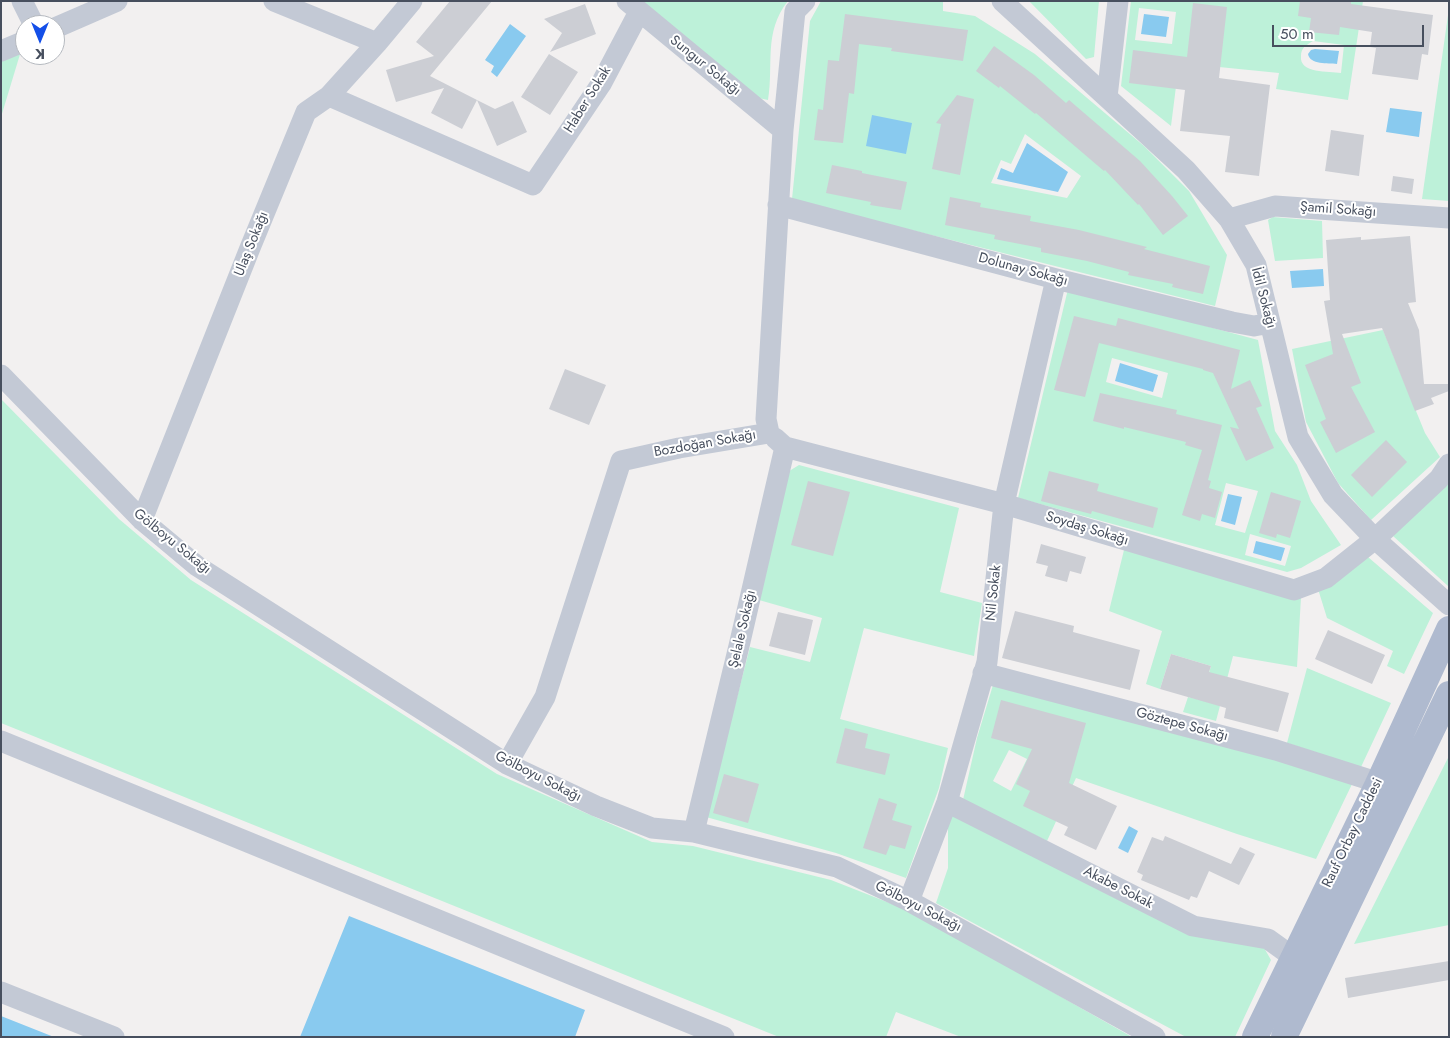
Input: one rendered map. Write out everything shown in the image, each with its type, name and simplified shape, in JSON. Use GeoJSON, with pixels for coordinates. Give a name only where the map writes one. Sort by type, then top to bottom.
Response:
{"type":"FeatureCollection","features":[{"type":"Feature","properties":{"kind":"main road","name":"Rauf Orbay Caddesi"},"geometry":{"type":"LineString","coordinates":[[1256,1037],[1377,786],[1449,629]]}},
{"type":"Feature","properties":{"kind":"main road","name":"Rauf Orbay Caddesi"},"geometry":{"type":"LineString","coordinates":[[1284,1037],[1449,694]]}},
{"type":"Feature","properties":{"kind":"street"},"geometry":{"type":"LineString","coordinates":[[22,1],[29,15]]}},
{"type":"Feature","properties":{"kind":"street"},"geometry":{"type":"LineString","coordinates":[[65,24],[117,1]]}},
{"type":"Feature","properties":{"kind":"street"},"geometry":{"type":"LineString","coordinates":[[274,1],[377,43]]}},
{"type":"Feature","properties":{"kind":"street","name":"Ulaş Sokağı"},"geometry":{"type":"LineString","coordinates":[[142,520],[306,112],[329,96],[412,1]]}},
{"type":"Feature","properties":{"kind":"street","name":"Bozdoğan Sokağı"},"geometry":{"type":"LineString","coordinates":[[507,764],[545,697],[621,461],[679,448],[769,433],[766,419],[783,130],[795,12],[805,1]]}},
{"type":"Feature","properties":{"kind":"street","name":"İdil Sokağı"},"geometry":{"type":"LineString","coordinates":[[1002,1],[1186,170],[1229,220],[1256,265],[1298,437],[1333,495],[1375,539],[1449,604]]}},
{"type":"Feature","properties":{"kind":"street"},"geometry":{"type":"LineString","coordinates":[[1107,97],[1118,1]]}},
{"type":"Feature","properties":{"kind":"street","name":"Sungur Sokağı"},"geometry":{"type":"LineString","coordinates":[[633,7],[783,130]]}},
{"type":"Feature","properties":{"kind":"street","name":"Haber Sokak"},"geometry":{"type":"LineString","coordinates":[[329,96],[533,185],[601,84],[633,7]]}},
{"type":"Feature","properties":{"kind":"street"},"geometry":{"type":"LineString","coordinates":[[1,51],[15,45]]}},
{"type":"Feature","properties":{"kind":"street","name":"Dolunay Sokağı"},"geometry":{"type":"LineString","coordinates":[[778,205],[1056,279],[1232,322],[1254,326],[1270,323]]}},
{"type":"Feature","properties":{"kind":"street","name":"Şamil Sokağı"},"geometry":{"type":"LineString","coordinates":[[1229,220],[1275,206],[1449,218]]}},
{"type":"Feature","properties":{"kind":"street","name":"Nil Sokak"},"geometry":{"type":"LineString","coordinates":[[909,901],[947,802],[986,662],[1004,504],[1056,279]]}},
{"type":"Feature","properties":{"kind":"street","name":"Gölboyu Sokağı"},"geometry":{"type":"LineString","coordinates":[[1,375],[142,520],[197,566],[507,764],[596,806],[652,828],[694,832],[838,867],[909,901],[1155,1037]]}},
{"type":"Feature","properties":{"kind":"street"},"geometry":{"type":"LineString","coordinates":[[769,433],[785,447]]}},
{"type":"Feature","properties":{"kind":"street","name":"Soydaş Sokağı"},"geometry":{"type":"LineString","coordinates":[[785,447],[1004,504],[1294,590],[1326,578],[1375,539],[1439,479],[1449,464]]}},
{"type":"Feature","properties":{"kind":"street","name":"Şelale Sokağı"},"geometry":{"type":"LineString","coordinates":[[694,832],[740,646],[785,447]]}},
{"type":"Feature","properties":{"kind":"street","name":"Göztepe Sokağı"},"geometry":{"type":"LineString","coordinates":[[983,673],[1276,750],[1368,779],[1377,786]]}},
{"type":"Feature","properties":{"kind":"street"},"geometry":{"type":"LineString","coordinates":[[1,741],[724,1037]]}},
{"type":"Feature","properties":{"kind":"street","name":"Akabe Sokak"},"geometry":{"type":"LineString","coordinates":[[947,802],[1193,926],[1268,939],[1293,957]]}},
{"type":"Feature","properties":{"kind":"street"},"geometry":{"type":"LineString","coordinates":[[1,992],[114,1037]]}},
{"type":"Feature","properties":{"kind":"green space"},"geometry":{"type":"Polygon","coordinates":[[[642,1],[788,1],[780,13],[772,37],[768,100],[754,97],[642,1]]]}},
{"type":"Feature","properties":{"kind":"green space"},"geometry":{"type":"Polygon","coordinates":[[[821,1],[943,1],[943,11],[975,16],[1035,54],[1144,146],[1189,191],[1227,255],[1215,306],[792,199],[810,21],[821,1]],[[1025,134],[1011,164],[1001,160],[991,183],[1067,198],[1081,176],[1025,134]]]}},
{"type":"Feature","properties":{"kind":"green space"},"geometry":{"type":"Polygon","coordinates":[[[1029,1],[1099,1],[1094,57],[1086,59],[1029,1]]]}},
{"type":"Feature","properties":{"kind":"green space"},"geometry":{"type":"Polygon","coordinates":[[[1131,1],[1363,1],[1348,100],[1276,89],[1279,73],[1179,63],[1171,126],[1121,86],[1131,1]],[[1139,8],[1135,40],[1172,44],[1176,12],[1139,8]],[[1313,41],[1306,45],[1302,51],[1302,62],[1305,66],[1310,69],[1341,73],[1344,45],[1313,41]]]}},
{"type":"Feature","properties":{"kind":"green space"},"geometry":{"type":"Polygon","coordinates":[[[1449,8],[1449,201],[1422,199],[1449,8]]]}},
{"type":"Feature","properties":{"kind":"green space"},"geometry":{"type":"Polygon","coordinates":[[[15,53],[15,65],[17,65],[1,117],[1,59],[15,53]]]}},
{"type":"Feature","properties":{"kind":"green space"},"geometry":{"type":"Polygon","coordinates":[[[1273,217],[1322,221],[1323,258],[1275,261],[1268,220],[1273,217]]]}},
{"type":"Feature","properties":{"kind":"green space"},"geometry":{"type":"Polygon","coordinates":[[[1068,289],[1258,340],[1275,431],[1297,465],[1311,501],[1341,545],[1301,568],[1287,572],[1018,498],[1068,289]],[[1112,358],[1106,382],[1162,398],[1168,373],[1112,358]],[[1226,483],[1215,525],[1245,533],[1258,491],[1226,483]],[[1250,534],[1245,555],[1285,566],[1291,546],[1250,534]]]}},
{"type":"Feature","properties":{"kind":"green space"},"geometry":{"type":"Polygon","coordinates":[[[1383,330],[1425,433],[1440,457],[1371,520],[1338,483],[1306,422],[1292,349],[1383,330]]]}},
{"type":"Feature","properties":{"kind":"green space"},"geometry":{"type":"Polygon","coordinates":[[[1,399],[119,519],[191,580],[497,774],[652,842],[693,846],[831,880],[910,911],[1132,1037],[961,1037],[896,1012],[886,1037],[779,1037],[1,723],[1,399]]]}},
{"type":"Feature","properties":{"kind":"green space"},"geometry":{"type":"Polygon","coordinates":[[[799,465],[959,508],[940,592],[982,603],[974,656],[864,628],[840,719],[948,748],[939,788],[906,878],[836,853],[706,817],[750,647],[810,662],[822,618],[759,600],[786,473],[799,465]]]}},
{"type":"Feature","properties":{"kind":"green space"},"geometry":{"type":"Polygon","coordinates":[[[1449,471],[1449,583],[1448,586],[1393,536],[1449,471]]]}},
{"type":"Feature","properties":{"kind":"green space"},"geometry":{"type":"Polygon","coordinates":[[[1125,546],[1301,597],[1297,667],[1233,656],[1216,721],[1183,712],[1188,697],[1201,700],[1211,666],[1171,654],[1160,689],[1146,684],[1162,631],[1109,611],[1125,546]]]}},
{"type":"Feature","properties":{"kind":"green space"},"geometry":{"type":"Polygon","coordinates":[[[1368,557],[1433,613],[1404,674],[1387,666],[1393,651],[1327,618],[1318,589],[1368,557]]]}},
{"type":"Feature","properties":{"kind":"green space"},"geometry":{"type":"Polygon","coordinates":[[[1307,668],[1391,703],[1361,767],[1287,743],[1307,668]]]}},
{"type":"Feature","properties":{"kind":"green space"},"geometry":{"type":"Polygon","coordinates":[[[993,685],[1271,758],[1353,782],[1316,859],[1237,834],[1076,778],[1047,841],[963,800],[977,738],[993,685]],[[1009,750],[993,781],[1011,791],[1027,759],[1009,750]]]}},
{"type":"Feature","properties":{"kind":"green space"},"geometry":{"type":"Polygon","coordinates":[[[1449,756],[1449,925],[1354,944],[1449,756]]]}},
{"type":"Feature","properties":{"kind":"green space"},"geometry":{"type":"Polygon","coordinates":[[[952,810],[1263,946],[1271,960],[1235,1037],[1186,1037],[936,903],[948,868],[948,819],[952,810]]]}},
{"type":"Feature","properties":{"kind":"water"},"geometry":{"type":"Polygon","coordinates":[[[1144,14],[1169,17],[1166,37],[1141,34],[1144,14]]]}},
{"type":"Feature","properties":{"kind":"water"},"geometry":{"type":"Polygon","coordinates":[[[510,24],[526,36],[497,77],[491,72],[494,66],[485,60],[510,24]]]}},
{"type":"Feature","properties":{"kind":"water"},"geometry":{"type":"Polygon","coordinates":[[[1311,50],[1339,51],[1337,64],[1320,63],[1309,58],[1308,54],[1311,50]]]}},
{"type":"Feature","properties":{"kind":"water"},"geometry":{"type":"Polygon","coordinates":[[[1390,108],[1422,112],[1419,137],[1386,132],[1390,108]]]}},
{"type":"Feature","properties":{"kind":"water"},"geometry":{"type":"Polygon","coordinates":[[[872,115],[912,123],[906,154],[866,146],[872,115]]]}},
{"type":"Feature","properties":{"kind":"water"},"geometry":{"type":"Polygon","coordinates":[[[1027,143],[1068,172],[1058,192],[997,179],[1001,168],[1013,173],[1027,143]]]}},
{"type":"Feature","properties":{"kind":"water"},"geometry":{"type":"Polygon","coordinates":[[[1323,269],[1324,286],[1292,288],[1290,271],[1323,269]]]}},
{"type":"Feature","properties":{"kind":"water"},"geometry":{"type":"Polygon","coordinates":[[[1120,363],[1158,375],[1153,392],[1115,381],[1120,363]]]}},
{"type":"Feature","properties":{"kind":"water"},"geometry":{"type":"Polygon","coordinates":[[[1228,494],[1242,497],[1235,525],[1221,521],[1228,494]]]}},
{"type":"Feature","properties":{"kind":"water"},"geometry":{"type":"Polygon","coordinates":[[[1256,541],[1285,548],[1281,561],[1253,553],[1256,541]]]}},
{"type":"Feature","properties":{"kind":"water"},"geometry":{"type":"Polygon","coordinates":[[[1129,826],[1138,831],[1128,853],[1118,848],[1129,826]]]}},
{"type":"Feature","properties":{"kind":"water"},"geometry":{"type":"Polygon","coordinates":[[[349,916],[585,1010],[575,1037],[300,1037],[349,916]]]}},
{"type":"Feature","properties":{"kind":"water"},"geometry":{"type":"Polygon","coordinates":[[[1,1016],[54,1037],[1,1037],[1,1016]]]}},
{"type":"Feature","properties":{"kind":"building"},"geometry":{"type":"Polygon","coordinates":[[[450,1],[492,1],[430,76],[477,100],[462,129],[431,113],[444,88],[396,102],[386,70],[434,56],[416,42],[450,1]]]}},
{"type":"Feature","properties":{"kind":"building"},"geometry":{"type":"Polygon","coordinates":[[[1300,1],[1351,1],[1351,4],[1433,15],[1428,55],[1422,54],[1418,80],[1372,74],[1376,48],[1370,47],[1372,32],[1340,27],[1339,35],[1309,32],[1311,18],[1298,16],[1300,1]]]}},
{"type":"Feature","properties":{"kind":"building"},"geometry":{"type":"Polygon","coordinates":[[[1193,3],[1227,7],[1219,78],[1270,85],[1259,176],[1225,172],[1230,136],[1180,131],[1185,90],[1129,83],[1133,50],[1187,57],[1193,3]]]}},
{"type":"Feature","properties":{"kind":"building"},"geometry":{"type":"Polygon","coordinates":[[[585,4],[596,34],[550,52],[562,33],[544,19],[585,4]]]}},
{"type":"Feature","properties":{"kind":"building"},"geometry":{"type":"Polygon","coordinates":[[[845,14],[968,30],[963,61],[891,51],[892,48],[859,44],[854,94],[849,93],[843,143],[814,140],[818,109],[823,110],[828,60],[839,61],[845,14]]]}},
{"type":"Feature","properties":{"kind":"building"},"geometry":{"type":"Polygon","coordinates":[[[994,46],[1034,75],[1066,103],[1069,100],[1140,161],[1188,216],[1163,235],[1139,204],[1105,170],[1036,113],[976,71],[994,46]]]}},
{"type":"Feature","properties":{"kind":"building"},"geometry":{"type":"Polygon","coordinates":[[[549,54],[578,72],[550,115],[521,97],[549,54]]]}},
{"type":"Feature","properties":{"kind":"building"},"geometry":{"type":"Polygon","coordinates":[[[957,95],[974,99],[960,175],[932,169],[941,124],[936,123],[957,95]]]}},
{"type":"Feature","properties":{"kind":"building"},"geometry":{"type":"Polygon","coordinates":[[[477,100],[495,109],[513,101],[527,132],[497,146],[477,100]]]}},
{"type":"Feature","properties":{"kind":"building"},"geometry":{"type":"Polygon","coordinates":[[[1331,130],[1364,135],[1359,176],[1325,171],[1331,130]]]}},
{"type":"Feature","properties":{"kind":"building"},"geometry":{"type":"Polygon","coordinates":[[[832,165],[907,182],[901,210],[870,205],[871,202],[826,193],[832,165]]]}},
{"type":"Feature","properties":{"kind":"building"},"geometry":{"type":"Polygon","coordinates":[[[1393,176],[1414,179],[1412,194],[1391,191],[1393,176]]]}},
{"type":"Feature","properties":{"kind":"building"},"geometry":{"type":"Polygon","coordinates":[[[950,197],[981,203],[980,207],[1031,216],[1030,221],[1079,230],[1147,247],[1144,249],[1210,266],[1203,294],[1172,287],[1173,284],[1128,275],[1129,272],[1087,261],[1041,252],[1041,248],[994,239],[995,235],[945,225],[950,197]]]}},
{"type":"Feature","properties":{"kind":"building"},"geometry":{"type":"Polygon","coordinates":[[[1410,236],[1416,302],[1408,303],[1419,330],[1424,384],[1449,384],[1449,391],[1431,398],[1434,404],[1415,411],[1382,328],[1342,334],[1361,383],[1351,387],[1375,432],[1336,453],[1320,422],[1326,419],[1305,365],[1333,354],[1324,301],[1330,300],[1326,240],[1361,237],[1361,240],[1410,236]]]}},
{"type":"Feature","properties":{"kind":"building"},"geometry":{"type":"Polygon","coordinates":[[[1074,316],[1116,326],[1118,318],[1240,350],[1231,389],[1250,380],[1262,406],[1256,408],[1274,448],[1246,461],[1230,427],[1239,429],[1213,373],[1203,369],[1099,343],[1085,397],[1054,390],[1074,316]]]}},
{"type":"Feature","properties":{"kind":"building"},"geometry":{"type":"Polygon","coordinates":[[[565,369],[606,385],[589,425],[549,409],[565,369]]]}},
{"type":"Feature","properties":{"kind":"building"},"geometry":{"type":"Polygon","coordinates":[[[1100,393],[1177,410],[1176,414],[1222,425],[1208,480],[1211,481],[1209,488],[1222,492],[1215,518],[1202,514],[1200,521],[1182,515],[1202,450],[1185,445],[1186,442],[1093,421],[1100,393]]]}},
{"type":"Feature","properties":{"kind":"building"},"geometry":{"type":"Polygon","coordinates":[[[1386,440],[1407,462],[1372,497],[1351,475],[1386,440]]]}},
{"type":"Feature","properties":{"kind":"building"},"geometry":{"type":"Polygon","coordinates":[[[1049,471],[1099,484],[1097,491],[1158,508],[1153,528],[1092,511],[1091,514],[1041,501],[1049,471]]]}},
{"type":"Feature","properties":{"kind":"building"},"geometry":{"type":"Polygon","coordinates":[[[808,481],[850,492],[833,556],[791,545],[808,481]]]}},
{"type":"Feature","properties":{"kind":"building"},"geometry":{"type":"Polygon","coordinates":[[[1271,492],[1301,501],[1290,538],[1277,534],[1276,538],[1259,533],[1271,492]]]}},
{"type":"Feature","properties":{"kind":"building"},"geometry":{"type":"Polygon","coordinates":[[[1041,544],[1086,557],[1081,574],[1070,571],[1067,582],[1045,576],[1048,566],[1036,563],[1041,544]]]}},
{"type":"Feature","properties":{"kind":"building"},"geometry":{"type":"Polygon","coordinates":[[[1015,611],[1074,626],[1073,632],[1140,650],[1130,690],[1002,658],[1015,611]]]}},
{"type":"Feature","properties":{"kind":"building"},"geometry":{"type":"Polygon","coordinates":[[[778,612],[813,620],[805,655],[769,646],[778,612]]]}},
{"type":"Feature","properties":{"kind":"building"},"geometry":{"type":"Polygon","coordinates":[[[1328,630],[1385,655],[1372,684],[1315,659],[1328,630]]]}},
{"type":"Feature","properties":{"kind":"building"},"geometry":{"type":"Polygon","coordinates":[[[1171,654],[1211,666],[1209,672],[1289,693],[1278,732],[1224,718],[1226,708],[1160,689],[1171,654]]]}},
{"type":"Feature","properties":{"kind":"building"},"geometry":{"type":"Polygon","coordinates":[[[1001,700],[1086,723],[1069,783],[1117,806],[1096,850],[1064,835],[1068,827],[1023,806],[1030,791],[1016,784],[1032,749],[991,738],[1001,700]]]}},
{"type":"Feature","properties":{"kind":"building"},"geometry":{"type":"Polygon","coordinates":[[[845,728],[868,734],[865,748],[890,754],[885,775],[836,763],[845,728]]]}},
{"type":"Feature","properties":{"kind":"building"},"geometry":{"type":"Polygon","coordinates":[[[724,774],[759,784],[748,823],[713,813],[724,774]]]}},
{"type":"Feature","properties":{"kind":"building"},"geometry":{"type":"Polygon","coordinates":[[[879,798],[897,804],[892,820],[912,826],[905,849],[890,845],[886,855],[863,848],[879,798]]]}},
{"type":"Feature","properties":{"kind":"building"},"geometry":{"type":"Polygon","coordinates":[[[1165,836],[1231,864],[1240,847],[1255,854],[1239,885],[1209,871],[1197,898],[1191,896],[1189,900],[1141,880],[1143,875],[1137,872],[1152,837],[1163,841],[1165,836]]]}},
{"type":"Feature","properties":{"kind":"building"},"geometry":{"type":"Polygon","coordinates":[[[1449,961],[1449,980],[1348,998],[1345,978],[1449,961]]]}}]}
